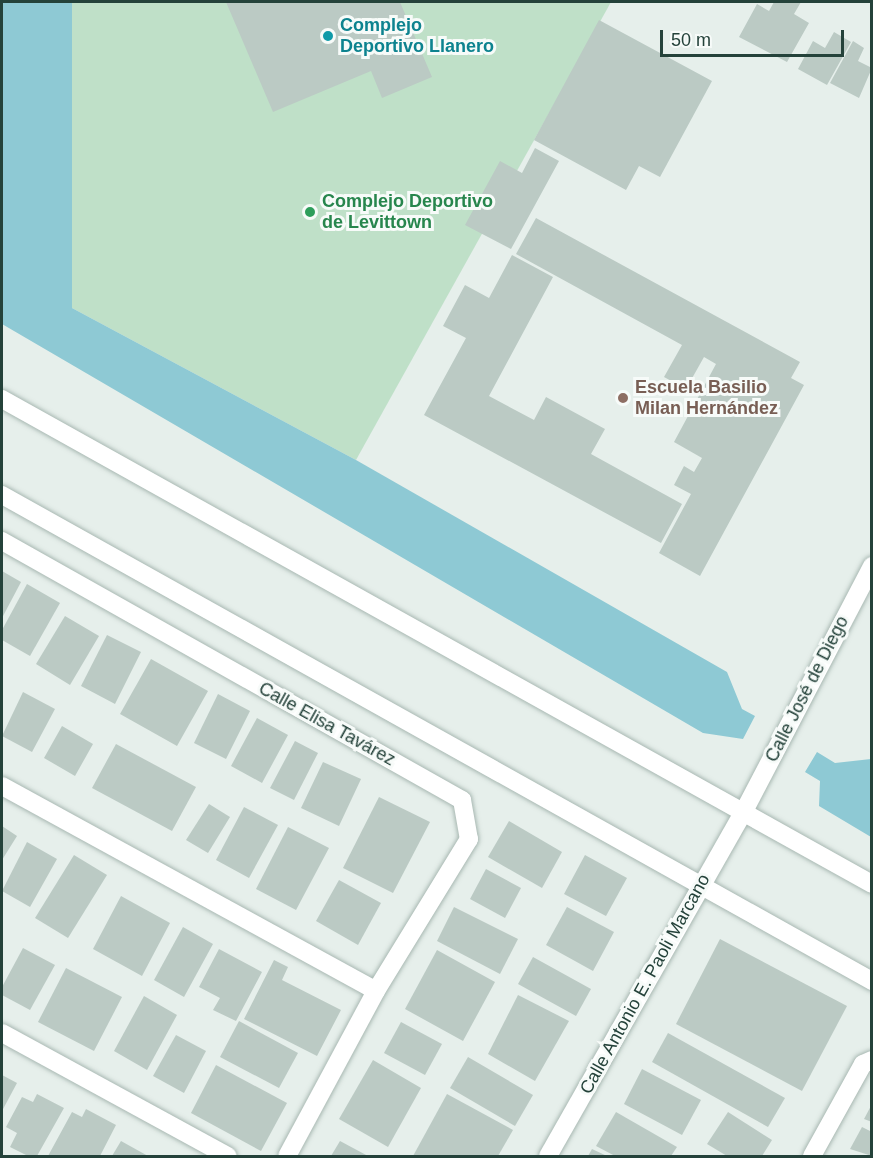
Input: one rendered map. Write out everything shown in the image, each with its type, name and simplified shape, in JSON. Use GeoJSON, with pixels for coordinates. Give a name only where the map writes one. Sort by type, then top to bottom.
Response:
{"type":"FeatureCollection","features":[{"type":"Feature","properties":{"kind":"street"},"geometry":{"type":"LineString","coordinates":[[2,399],[872,884]]}},
{"type":"Feature","properties":{"kind":"street"},"geometry":{"type":"LineString","coordinates":[[2,495],[872,981]]}},
{"type":"Feature","properties":{"kind":"street","name":"Calle Elisa Tavárez"},"geometry":{"type":"LineString","coordinates":[[2,541],[462,800],[469,839],[376,991],[287,1156]]}},
{"type":"Feature","properties":{"kind":"street","name":"Calle José de Diego"},"geometry":{"type":"LineString","coordinates":[[743,813],[872,566]]}},
{"type":"Feature","properties":{"kind":"street"},"geometry":{"type":"LineString","coordinates":[[2,786],[376,991]]}},
{"type":"Feature","properties":{"kind":"street","name":"Calle Antonio E. Paoli Marcano"},"geometry":{"type":"LineString","coordinates":[[548,1156],[743,813]]}},
{"type":"Feature","properties":{"kind":"street"},"geometry":{"type":"LineString","coordinates":[[2,1033],[228,1156]]}},
{"type":"Feature","properties":{"kind":"street"},"geometry":{"type":"LineString","coordinates":[[812,1156],[863,1064],[872,1060]]}},
{"type":"Feature","properties":{"kind":"green space","name":"Complejo Deportivo de Levittown"},"geometry":{"type":"Polygon","coordinates":[[[72,2],[611,2],[356,460],[72,308],[72,2]]]}},
{"type":"Feature","properties":{"kind":"water"},"geometry":{"type":"Polygon","coordinates":[[[2,2],[72,2],[72,308],[356,460],[727,672],[742,709],[755,716],[743,739],[703,733],[2,324],[2,2]]]}},
{"type":"Feature","properties":{"kind":"water"},"geometry":{"type":"Polygon","coordinates":[[[817,752],[835,763],[871,759],[871,837],[819,806],[820,781],[805,772],[817,752]]]}},
{"type":"Feature","properties":{"kind":"building","name":"Complejo Deportivo Llanero"},"geometry":{"type":"Polygon","coordinates":[[[226,2],[400,2],[432,77],[382,98],[371,71],[273,112],[226,2]]]}},
{"type":"Feature","properties":{"kind":"building"},"geometry":{"type":"Polygon","coordinates":[[[774,2],[801,2],[794,14],[809,23],[787,62],[739,37],[757,4],[769,11],[774,2]]]}},
{"type":"Feature","properties":{"kind":"building"},"geometry":{"type":"Polygon","coordinates":[[[599,20],[712,81],[660,177],[639,166],[626,190],[534,140],[599,20]]]}},
{"type":"Feature","properties":{"kind":"building"},"geometry":{"type":"Polygon","coordinates":[[[834,32],[851,42],[827,85],[798,69],[813,41],[825,48],[834,32]]]}},
{"type":"Feature","properties":{"kind":"building"},"geometry":{"type":"Polygon","coordinates":[[[853,41],[864,48],[858,61],[872,68],[859,98],[830,83],[853,41]]]}},
{"type":"Feature","properties":{"kind":"building"},"geometry":{"type":"Polygon","coordinates":[[[535,148],[559,161],[511,249],[465,225],[500,161],[522,173],[535,148]]]}},
{"type":"Feature","properties":{"kind":"building"},"geometry":{"type":"Polygon","coordinates":[[[536,218],[800,362],[791,378],[804,385],[700,576],[659,553],[691,494],[674,485],[684,466],[694,472],[702,458],[674,442],[716,364],[704,357],[686,389],[664,377],[682,345],[516,254],[536,218]]]}},
{"type":"Feature","properties":{"kind":"building"},"geometry":{"type":"Polygon","coordinates":[[[512,255],[553,277],[489,396],[534,420],[546,397],[605,429],[591,454],[682,504],[661,543],[424,415],[466,338],[443,326],[465,285],[489,298],[512,255]]]}},
{"type":"Feature","properties":{"kind":"building"},"geometry":{"type":"Polygon","coordinates":[[[2,571],[21,582],[2,618],[2,571]]]}},
{"type":"Feature","properties":{"kind":"building"},"geometry":{"type":"Polygon","coordinates":[[[27,584],[60,603],[30,656],[2,640],[2,630],[27,584]]]}},
{"type":"Feature","properties":{"kind":"building"},"geometry":{"type":"Polygon","coordinates":[[[65,616],[99,636],[70,685],[36,664],[65,616]]]}},
{"type":"Feature","properties":{"kind":"building"},"geometry":{"type":"Polygon","coordinates":[[[107,635],[141,652],[115,704],[81,686],[107,635]]]}},
{"type":"Feature","properties":{"kind":"building"},"geometry":{"type":"Polygon","coordinates":[[[151,659],[208,691],[177,746],[120,714],[151,659]]]}},
{"type":"Feature","properties":{"kind":"building"},"geometry":{"type":"Polygon","coordinates":[[[23,692],[55,709],[32,752],[2,736],[23,692]]]}},
{"type":"Feature","properties":{"kind":"building"},"geometry":{"type":"Polygon","coordinates":[[[218,694],[250,711],[226,759],[194,743],[218,694]]]}},
{"type":"Feature","properties":{"kind":"building"},"geometry":{"type":"Polygon","coordinates":[[[257,718],[288,735],[262,783],[231,766],[257,718]]]}},
{"type":"Feature","properties":{"kind":"building"},"geometry":{"type":"Polygon","coordinates":[[[62,726],[93,744],[75,776],[44,758],[62,726]]]}},
{"type":"Feature","properties":{"kind":"building"},"geometry":{"type":"Polygon","coordinates":[[[295,741],[318,753],[294,800],[270,788],[295,741]]]}},
{"type":"Feature","properties":{"kind":"building"},"geometry":{"type":"Polygon","coordinates":[[[116,744],[196,787],[172,831],[92,788],[116,744]]]}},
{"type":"Feature","properties":{"kind":"building"},"geometry":{"type":"Polygon","coordinates":[[[323,762],[361,779],[339,826],[301,808],[323,762]]]}},
{"type":"Feature","properties":{"kind":"building"},"geometry":{"type":"Polygon","coordinates":[[[379,797],[430,822],[393,893],[343,868],[379,797]]]}},
{"type":"Feature","properties":{"kind":"building"},"geometry":{"type":"Polygon","coordinates":[[[209,804],[230,817],[208,853],[186,840],[209,804]]]}},
{"type":"Feature","properties":{"kind":"building"},"geometry":{"type":"Polygon","coordinates":[[[244,807],[278,825],[249,878],[216,860],[244,807]]]}},
{"type":"Feature","properties":{"kind":"building"},"geometry":{"type":"Polygon","coordinates":[[[509,821],[562,852],[542,888],[488,857],[509,821]]]}},
{"type":"Feature","properties":{"kind":"building"},"geometry":{"type":"Polygon","coordinates":[[[2,826],[17,836],[2,860],[2,826]]]}},
{"type":"Feature","properties":{"kind":"building"},"geometry":{"type":"Polygon","coordinates":[[[288,827],[329,848],[296,910],[256,889],[288,827]]]}},
{"type":"Feature","properties":{"kind":"building"},"geometry":{"type":"Polygon","coordinates":[[[27,842],[57,859],[30,907],[2,891],[27,842]]]}},
{"type":"Feature","properties":{"kind":"building"},"geometry":{"type":"Polygon","coordinates":[[[74,855],[107,875],[68,938],[35,918],[74,855]]]}},
{"type":"Feature","properties":{"kind":"building"},"geometry":{"type":"Polygon","coordinates":[[[585,855],[627,878],[606,916],[564,894],[585,855]]]}},
{"type":"Feature","properties":{"kind":"building"},"geometry":{"type":"Polygon","coordinates":[[[486,869],[521,888],[505,918],[470,899],[486,869]]]}},
{"type":"Feature","properties":{"kind":"building"},"geometry":{"type":"Polygon","coordinates":[[[339,880],[381,903],[358,945],[316,921],[339,880]]]}},
{"type":"Feature","properties":{"kind":"building"},"geometry":{"type":"Polygon","coordinates":[[[121,896],[170,923],[142,976],[93,949],[121,896]]]}},
{"type":"Feature","properties":{"kind":"building"},"geometry":{"type":"Polygon","coordinates":[[[454,907],[518,939],[500,974],[437,941],[454,907]]]}},
{"type":"Feature","properties":{"kind":"building"},"geometry":{"type":"Polygon","coordinates":[[[567,907],[614,932],[593,971],[546,945],[567,907]]]}},
{"type":"Feature","properties":{"kind":"building"},"geometry":{"type":"Polygon","coordinates":[[[183,927],[213,944],[184,997],[154,980],[183,927]]]}},
{"type":"Feature","properties":{"kind":"building"},"geometry":{"type":"Polygon","coordinates":[[[720,939],[847,1006],[802,1091],[676,1024],[720,939]]]}},
{"type":"Feature","properties":{"kind":"building"},"geometry":{"type":"Polygon","coordinates":[[[23,948],[55,965],[30,1010],[2,995],[2,987],[23,948]]]}},
{"type":"Feature","properties":{"kind":"building"},"geometry":{"type":"Polygon","coordinates":[[[219,949],[262,972],[236,1021],[213,1010],[220,998],[199,987],[219,949]]]}},
{"type":"Feature","properties":{"kind":"building"},"geometry":{"type":"Polygon","coordinates":[[[437,950],[495,982],[463,1041],[405,1009],[437,950]]]}},
{"type":"Feature","properties":{"kind":"building"},"geometry":{"type":"Polygon","coordinates":[[[533,957],[591,989],[576,1016],[518,984],[533,957]]]}},
{"type":"Feature","properties":{"kind":"building"},"geometry":{"type":"Polygon","coordinates":[[[274,960],[288,967],[282,980],[341,1010],[317,1056],[244,1019],[274,960]]]}},
{"type":"Feature","properties":{"kind":"building"},"geometry":{"type":"Polygon","coordinates":[[[66,968],[122,997],[94,1051],[38,1022],[66,968]]]}},
{"type":"Feature","properties":{"kind":"building"},"geometry":{"type":"Polygon","coordinates":[[[518,995],[569,1021],[535,1081],[488,1054],[518,995]]]}},
{"type":"Feature","properties":{"kind":"building"},"geometry":{"type":"Polygon","coordinates":[[[144,996],[177,1015],[147,1070],[114,1051],[144,996]]]}},
{"type":"Feature","properties":{"kind":"building"},"geometry":{"type":"Polygon","coordinates":[[[239,1021],[298,1053],[279,1088],[220,1057],[239,1021]]]}},
{"type":"Feature","properties":{"kind":"building"},"geometry":{"type":"Polygon","coordinates":[[[401,1022],[442,1044],[425,1075],[384,1053],[401,1022]]]}},
{"type":"Feature","properties":{"kind":"building"},"geometry":{"type":"Polygon","coordinates":[[[668,1033],[785,1098],[768,1127],[652,1062],[668,1033]]]}},
{"type":"Feature","properties":{"kind":"building"},"geometry":{"type":"Polygon","coordinates":[[[176,1035],[206,1051],[184,1093],[153,1076],[176,1035]]]}},
{"type":"Feature","properties":{"kind":"building"},"geometry":{"type":"Polygon","coordinates":[[[468,1057],[533,1095],[515,1126],[450,1088],[468,1057]]]}},
{"type":"Feature","properties":{"kind":"building"},"geometry":{"type":"Polygon","coordinates":[[[373,1060],[421,1088],[388,1147],[339,1119],[373,1060]]]}},
{"type":"Feature","properties":{"kind":"building"},"geometry":{"type":"Polygon","coordinates":[[[216,1065],[287,1103],[261,1151],[191,1113],[216,1065]]]}},
{"type":"Feature","properties":{"kind":"building"},"geometry":{"type":"Polygon","coordinates":[[[642,1069],[701,1100],[682,1135],[624,1104],[642,1069]]]}},
{"type":"Feature","properties":{"kind":"building"},"geometry":{"type":"Polygon","coordinates":[[[2,1075],[17,1083],[2,1111],[2,1075]]]}},
{"type":"Feature","properties":{"kind":"building"},"geometry":{"type":"Polygon","coordinates":[[[37,1094],[64,1108],[37,1156],[28,1156],[10,1147],[17,1133],[6,1127],[22,1097],[33,1102],[37,1094]]]}},
{"type":"Feature","properties":{"kind":"building"},"geometry":{"type":"Polygon","coordinates":[[[447,1094],[513,1130],[498,1156],[413,1156],[447,1094]]]}},
{"type":"Feature","properties":{"kind":"building"},"geometry":{"type":"Polygon","coordinates":[[[872,1104],[872,1122],[864,1119],[872,1104]]]}},
{"type":"Feature","properties":{"kind":"building"},"geometry":{"type":"Polygon","coordinates":[[[86,1109],[116,1125],[100,1156],[48,1156],[72,1112],[82,1117],[86,1109]]]}},
{"type":"Feature","properties":{"kind":"building"},"geometry":{"type":"Polygon","coordinates":[[[616,1112],[677,1147],[671,1156],[615,1156],[596,1146],[616,1112]]]}},
{"type":"Feature","properties":{"kind":"building"},"geometry":{"type":"Polygon","coordinates":[[[728,1112],[772,1140],[762,1156],[727,1156],[707,1144],[728,1112]]]}},
{"type":"Feature","properties":{"kind":"building"},"geometry":{"type":"Polygon","coordinates":[[[862,1127],[872,1132],[872,1156],[850,1149],[862,1127]]]}},
{"type":"Feature","properties":{"kind":"building"},"geometry":{"type":"Polygon","coordinates":[[[121,1141],[148,1156],[112,1156],[121,1141]]]}},
{"type":"Feature","properties":{"kind":"building"},"geometry":{"type":"Polygon","coordinates":[[[340,1141],[368,1156],[331,1156],[340,1141]]]}},
{"type":"Feature","properties":{"kind":"building"},"geometry":{"type":"Polygon","coordinates":[[[592,1149],[607,1156],[588,1156],[592,1149]]]}},
{"type":"Feature","properties":{"kind":"place","name":"Complejo Deportivo Llanero"},"geometry":{"type":"Point","coordinates":[328,36]}},
{"type":"Feature","properties":{"kind":"place","name":"Complejo Deportivo de Levittown"},"geometry":{"type":"Point","coordinates":[310,212]}},
{"type":"Feature","properties":{"kind":"place","name":"Escuela Basilio Milan Hernández"},"geometry":{"type":"Point","coordinates":[623,398]}}]}
